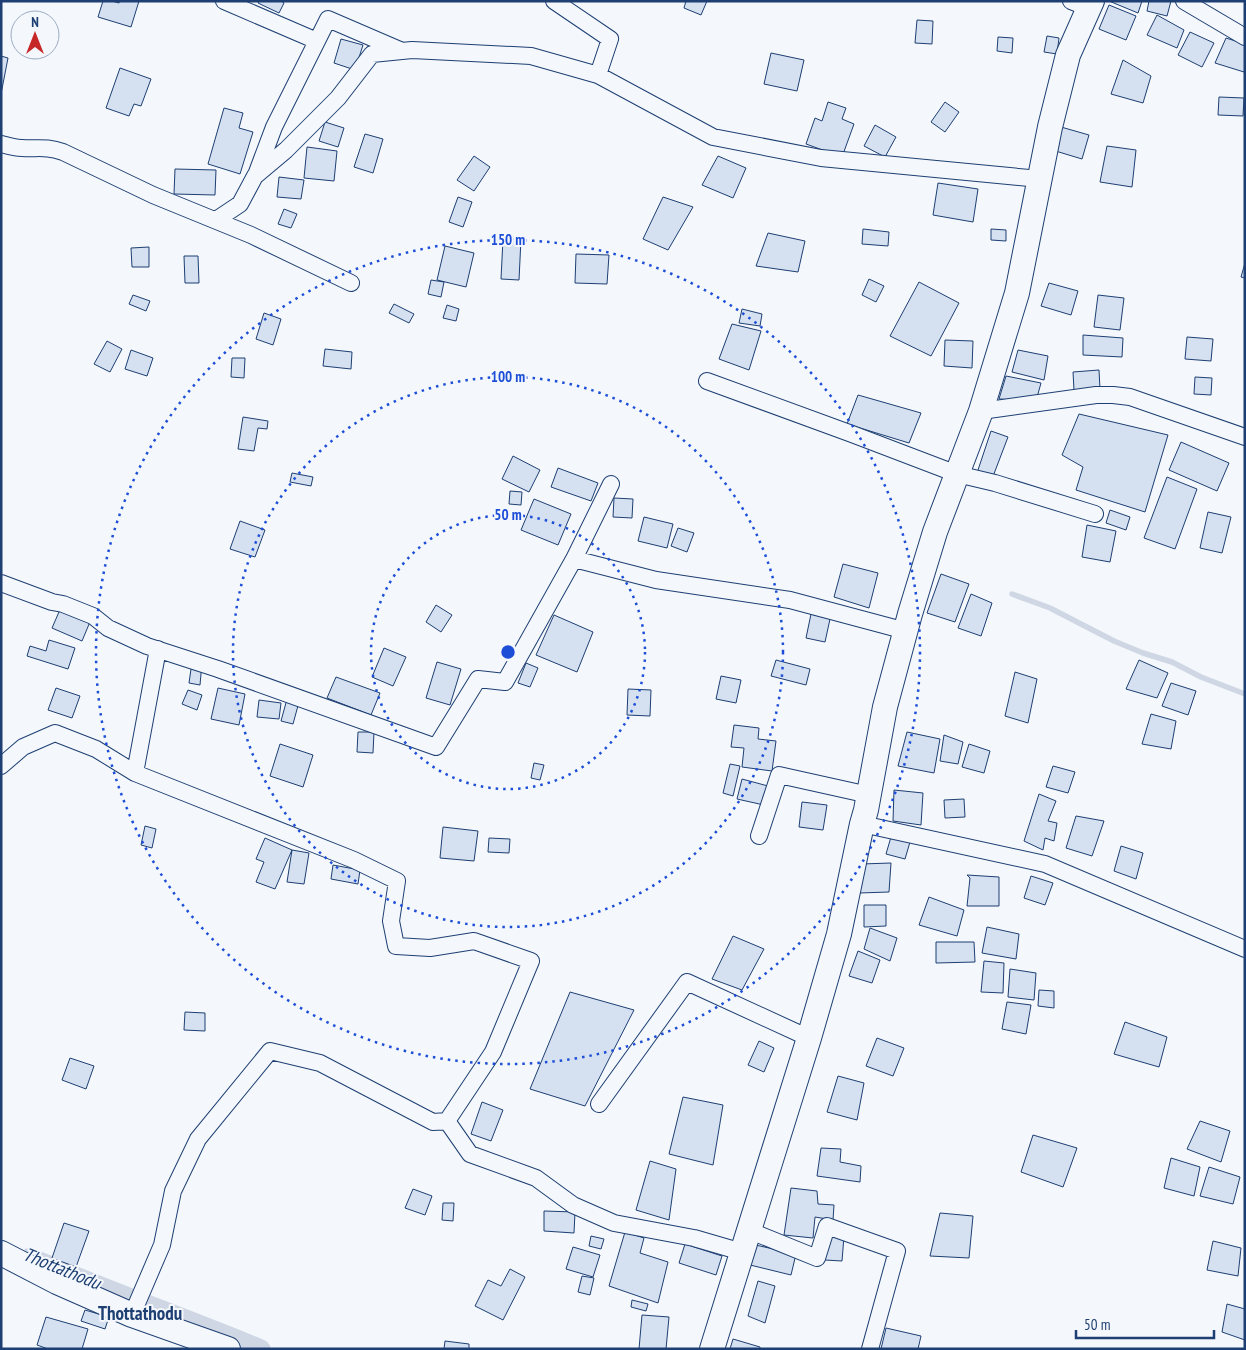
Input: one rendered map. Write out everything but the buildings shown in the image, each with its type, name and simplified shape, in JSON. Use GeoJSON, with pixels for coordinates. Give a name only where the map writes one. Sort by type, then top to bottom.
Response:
{"type":"FeatureCollection","features":[{"type":"Feature","properties":{"kind":"main road"},"geometry":{"type":"LineString","coordinates":[[712,1349],[839,934],[866,810],[885,707],[906,632],[935,532],[981,412],[1017,293],[1050,127],[1068,55],[1084,4]]}},
{"type":"Feature","properties":{"kind":"main road"},"geometry":{"type":"LineString","coordinates":[[1,1253],[57,1282],[135,1306],[228,1349]]}},
{"type":"Feature","properties":{"kind":"street"},"geometry":{"type":"LineString","coordinates":[[224,1],[317,41]]}},
{"type":"Feature","properties":{"kind":"street"},"geometry":{"type":"LineString","coordinates":[[554,1],[610,38],[598,75]]}},
{"type":"Feature","properties":{"kind":"street"},"geometry":{"type":"LineString","coordinates":[[1184,1],[1245,37]]}},
{"type":"Feature","properties":{"kind":"street"},"geometry":{"type":"LineString","coordinates":[[216,220],[240,204],[255,176],[274,127],[328,19],[402,51]]}},
{"type":"Feature","properties":{"kind":"street"},"geometry":{"type":"LineString","coordinates":[[255,176],[286,150],[338,98],[372,54],[412,50],[531,56],[598,75],[713,137],[821,158],[1040,179]]}},
{"type":"Feature","properties":{"kind":"street"},"geometry":{"type":"LineString","coordinates":[[1,144],[23,149],[51,148],[63,152],[153,195],[251,235],[351,283]]}},
{"type":"Feature","properties":{"kind":"street"},"geometry":{"type":"LineString","coordinates":[[706,381],[957,474],[995,483],[1094,514]]}},
{"type":"Feature","properties":{"kind":"street"},"geometry":{"type":"LineString","coordinates":[[981,412],[1096,395],[1113,395],[1130,397],[1245,437]]}},
{"type":"Feature","properties":{"kind":"street"},"geometry":{"type":"LineString","coordinates":[[1,583],[93,616],[108,628],[147,646],[218,668],[436,747],[478,679],[505,682],[574,559],[611,484]]}},
{"type":"Feature","properties":{"kind":"street"},"geometry":{"type":"LineString","coordinates":[[574,559],[656,580],[790,600],[906,632]]}},
{"type":"Feature","properties":{"kind":"street"},"geometry":{"type":"LineString","coordinates":[[135,773],[158,649]]}},
{"type":"Feature","properties":{"kind":"street"},"geometry":{"type":"LineString","coordinates":[[1,766],[23,747],[55,733],[96,749],[135,773],[354,860],[397,881],[391,921],[396,946],[430,948],[474,940],[531,961],[493,1052],[447,1121]]}},
{"type":"Feature","properties":{"kind":"street"},"geometry":{"type":"LineString","coordinates":[[759,836],[779,775],[869,795]]}},
{"type":"Feature","properties":{"kind":"street"},"geometry":{"type":"LineString","coordinates":[[862,824],[1045,864],[1245,950]]}},
{"type":"Feature","properties":{"kind":"street"},"geometry":{"type":"LineString","coordinates":[[599,1104],[687,982],[808,1038]]}},
{"type":"Feature","properties":{"kind":"street"},"geometry":{"type":"LineString","coordinates":[[135,1306],[162,1245],[173,1191],[198,1139],[270,1051],[320,1063],[433,1122],[447,1121]]}},
{"type":"Feature","properties":{"kind":"street"},"geometry":{"type":"LineString","coordinates":[[447,1121],[470,1154],[536,1178],[573,1205],[614,1223],[694,1238],[745,1241],[817,1258],[827,1226],[897,1252],[870,1349]]}},
{"type":"Feature","properties":{"kind":"waterway"},"geometry":{"type":"LineString","coordinates":[[1012,594],[1050,608],[1114,641],[1172,662],[1201,677],[1245,694]]}},
{"type":"Feature","properties":{"kind":"waterway","name":"Thottathodu"},"geometry":{"type":"LineString","coordinates":[[30,1257],[261,1349]]}},
{"type":"Feature","properties":{"kind":"district","name":"Thottathodu"},"geometry":{"type":"Point","coordinates":[140,1313]}}]}
